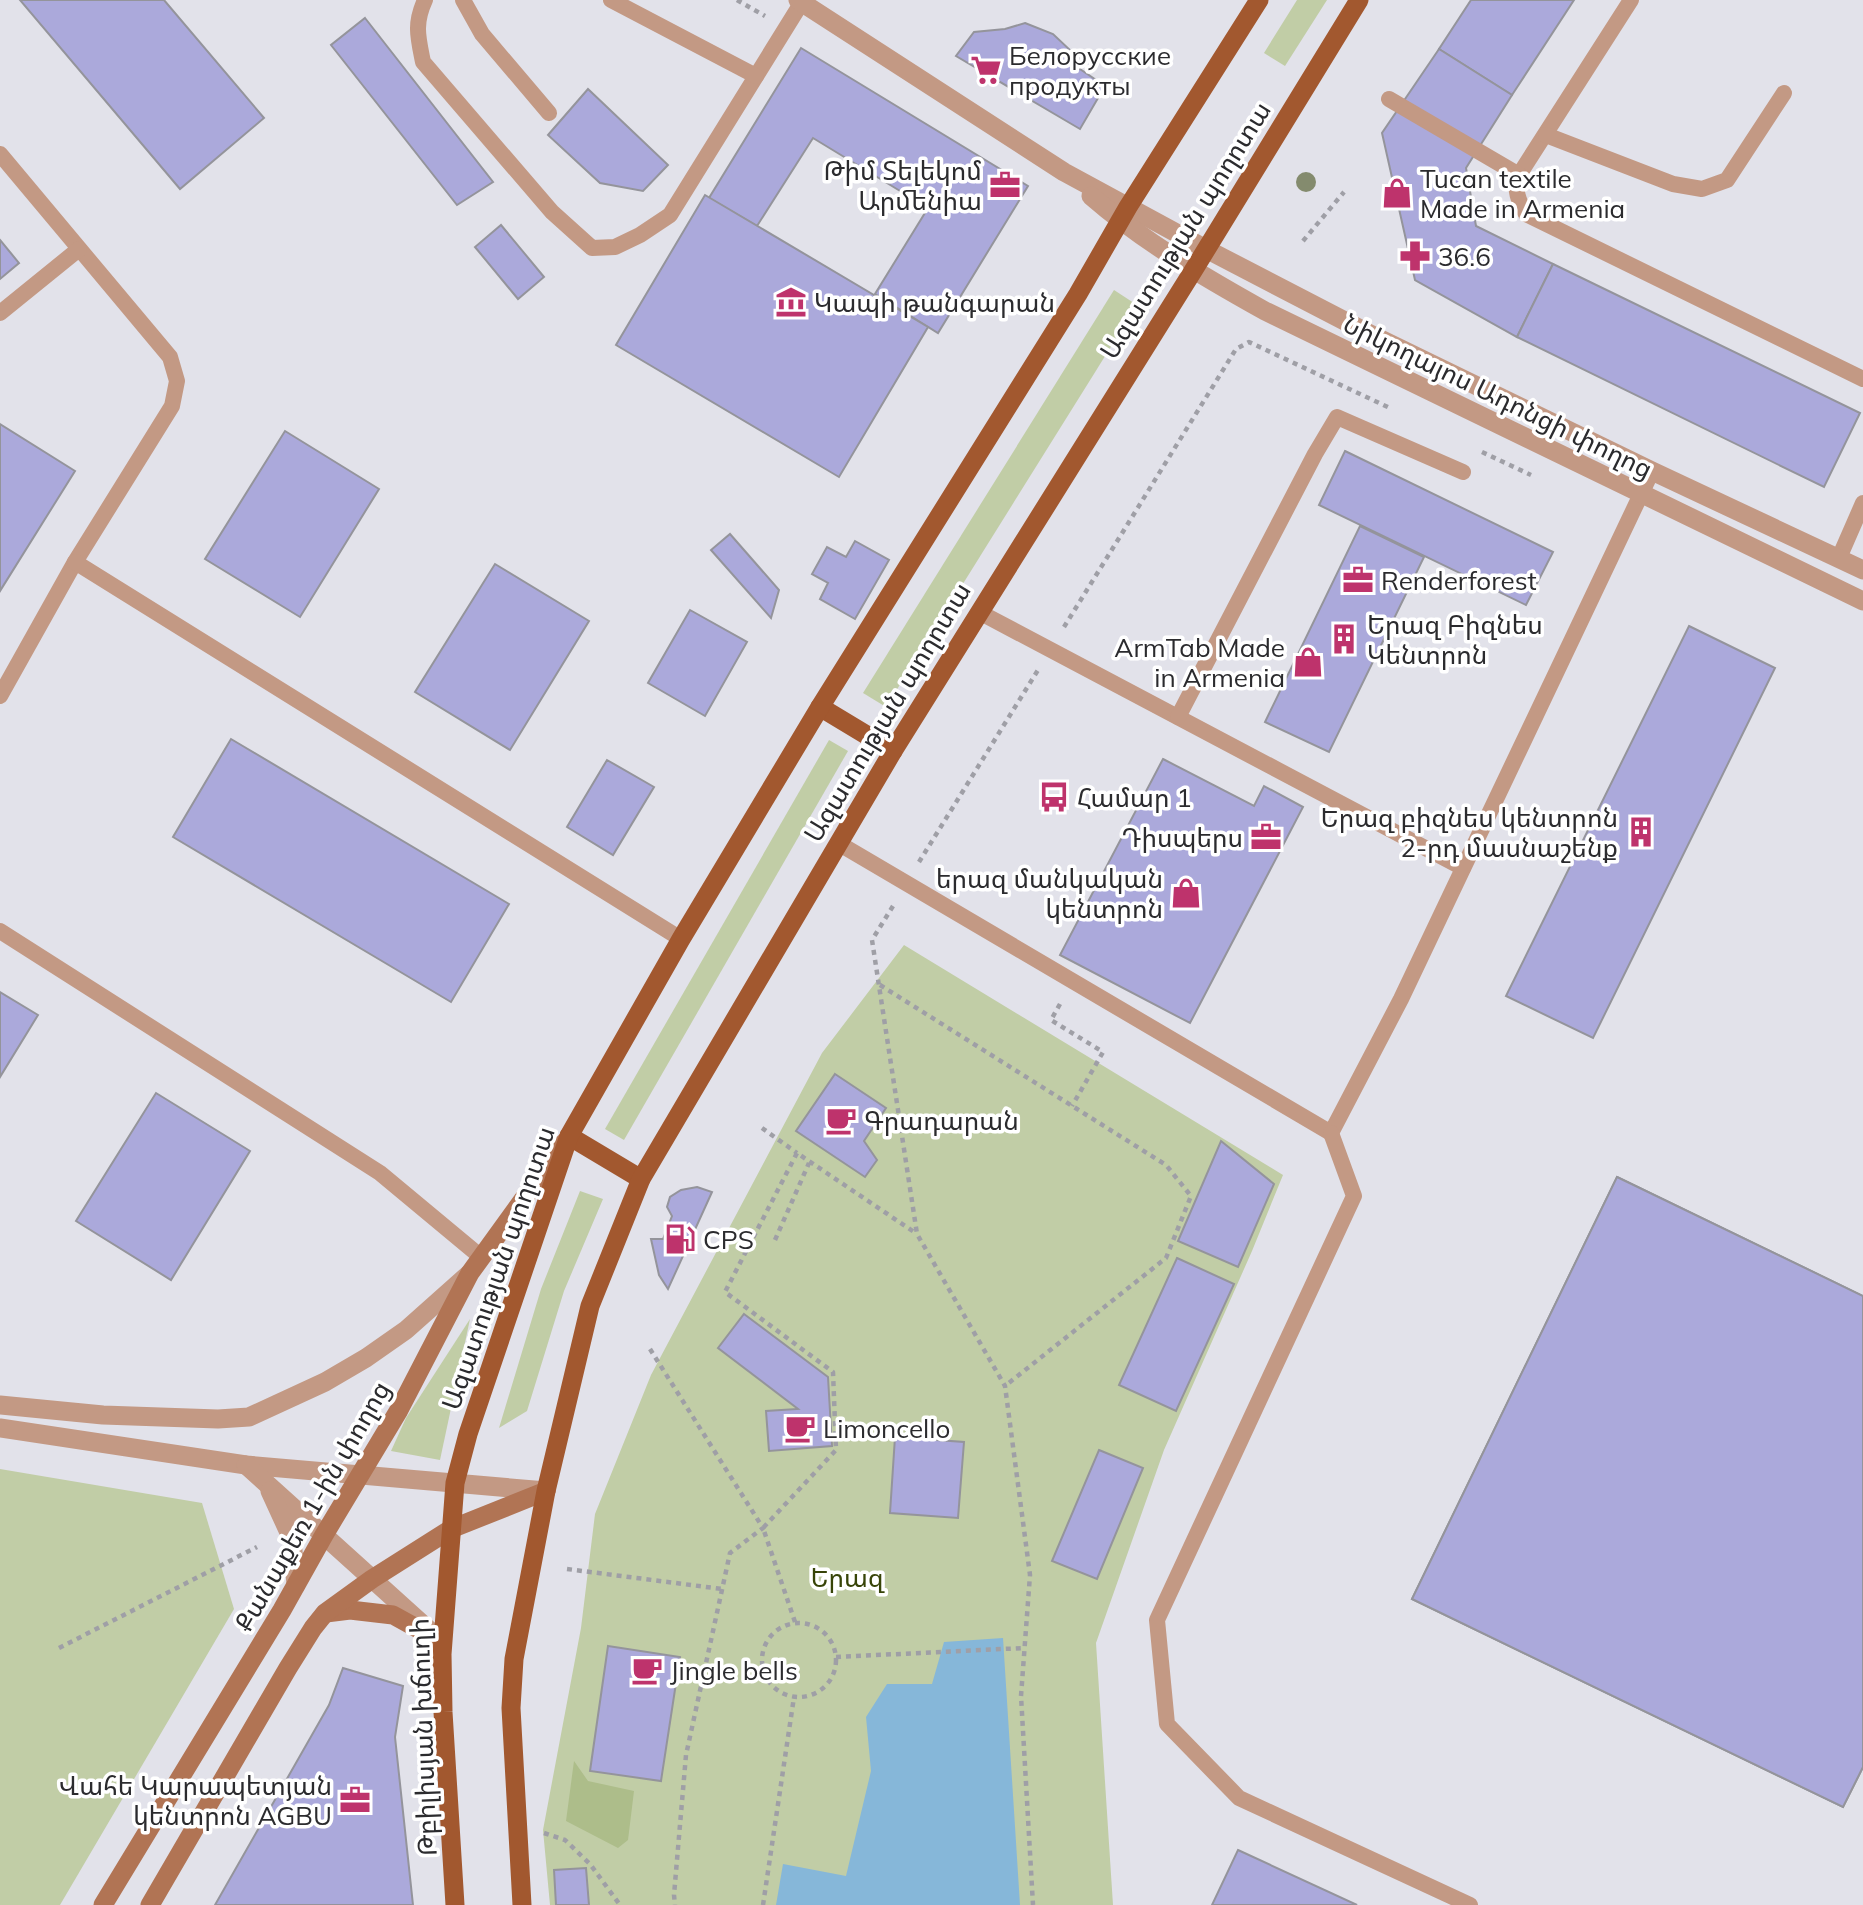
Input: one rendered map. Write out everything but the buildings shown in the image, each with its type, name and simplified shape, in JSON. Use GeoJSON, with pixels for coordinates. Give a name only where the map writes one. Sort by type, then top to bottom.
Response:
{"type":"FeatureCollection","features":[{"type":"Feature","properties":{"kind":"main road","name":"Ազատության պողոտա"},"geometry":{"type":"LineString","coordinates":[[454,1483],[472,1421],[569,1136],[681,939],[820,707],[1259,0]]}},
{"type":"Feature","properties":{"kind":"main road","name":"Ազատության պողոտա"},"geometry":{"type":"LineString","coordinates":[[546,1491],[590,1306],[641,1179],[892,751],[1193,271],[1359,0]]}},
{"type":"Feature","properties":{"kind":"main road"},"geometry":{"type":"LineString","coordinates":[[820,707],[892,751]]}},
{"type":"Feature","properties":{"kind":"main road"},"geometry":{"type":"LineString","coordinates":[[569,1136],[641,1179]]}},
{"type":"Feature","properties":{"kind":"main road","name":"Քանաքեռ 1-ին փողոց"},"geometry":{"type":"LineString","coordinates":[[103,1905],[399,1410],[475,1265],[569,1136]]}},
{"type":"Feature","properties":{"kind":"main road","name":"Թբիլիսյան խճուղի"},"geometry":{"type":"LineString","coordinates":[[454,1483],[442,1642],[443,1712],[455,1905]]}},
{"type":"Feature","properties":{"kind":"main road"},"geometry":{"type":"LineString","coordinates":[[150,1905],[288,1668],[325,1614],[372,1579],[451,1529],[546,1491]]}},
{"type":"Feature","properties":{"kind":"main road"},"geometry":{"type":"LineString","coordinates":[[522,1905],[511,1708],[514,1659],[546,1491]]}},
{"type":"Feature","properties":{"kind":"main road"},"geometry":{"type":"LineString","coordinates":[[325,1614],[358,1611],[393,1615],[442,1642]]}},
{"type":"Feature","properties":{"kind":"street"},"geometry":{"type":"LineString","coordinates":[[800,1],[1064,172],[1124,214]]}},
{"type":"Feature","properties":{"kind":"street","name":"Նիկողայոս Ադոնցի փողոց"},"geometry":{"type":"LineString","coordinates":[[1124,214],[1206,250],[1366,332],[1863,570]]}},
{"type":"Feature","properties":{"kind":"street","name":"Նիկողայոս Ադոնցի փողոց"},"geometry":{"type":"LineString","coordinates":[[1124,214],[1193,271],[1265,312],[1863,601]]}},
{"type":"Feature","properties":{"kind":"street"},"geometry":{"type":"LineString","coordinates":[[0,1405],[103,1415],[218,1419],[248,1417],[325,1382],[366,1358],[406,1330],[475,1265]]}},
{"type":"Feature","properties":{"kind":"street"},"geometry":{"type":"LineString","coordinates":[[0,1428],[246,1465],[546,1491]]}},
{"type":"Feature","properties":{"kind":"street"},"geometry":{"type":"LineString","coordinates":[[246,1465],[442,1642]]}},
{"type":"Feature","properties":{"kind":"street"},"geometry":{"type":"LineString","coordinates":[[266,1483],[292,1539],[296,1585]]}},
{"type":"Feature","properties":{"kind":"lane"},"geometry":{"type":"LineString","coordinates":[[425,0],[418,16],[418,38],[423,62],[552,212],[592,248],[615,247],[640,235],[670,215],[800,1]]}},
{"type":"Feature","properties":{"kind":"lane"},"geometry":{"type":"LineString","coordinates":[[463,0],[482,34],[549,113]]}},
{"type":"Feature","properties":{"kind":"lane"},"geometry":{"type":"LineString","coordinates":[[611,0],[756,76]]}},
{"type":"Feature","properties":{"kind":"lane"},"geometry":{"type":"LineString","coordinates":[[1631,0],[1519,176],[1518,199],[1526,214],[1863,379]]}},
{"type":"Feature","properties":{"kind":"lane"},"geometry":{"type":"LineString","coordinates":[[1546,135],[1673,184],[1702,189],[1727,180],[1784,93]]}},
{"type":"Feature","properties":{"kind":"lane"},"geometry":{"type":"LineString","coordinates":[[1389,99],[1519,176]]}},
{"type":"Feature","properties":{"kind":"lane"},"geometry":{"type":"LineString","coordinates":[[0,154],[170,356],[177,381],[172,406],[75,562],[0,696]]}},
{"type":"Feature","properties":{"kind":"lane"},"geometry":{"type":"LineString","coordinates":[[0,313],[79,249]]}},
{"type":"Feature","properties":{"kind":"lane"},"geometry":{"type":"LineString","coordinates":[[1178,717],[1315,454],[1338,417],[1463,472]]}},
{"type":"Feature","properties":{"kind":"lane"},"geometry":{"type":"LineString","coordinates":[[1331,1133],[1401,999],[1652,471]]}},
{"type":"Feature","properties":{"kind":"lane"},"geometry":{"type":"LineString","coordinates":[[1839,558],[1863,503]]}},
{"type":"Feature","properties":{"kind":"lane"},"geometry":{"type":"LineString","coordinates":[[75,562],[681,939]]}},
{"type":"Feature","properties":{"kind":"lane"},"geometry":{"type":"LineString","coordinates":[[979,612],[1463,868]]}},
{"type":"Feature","properties":{"kind":"lane"},"geometry":{"type":"LineString","coordinates":[[838,843],[1331,1133],[1354,1196],[1157,1620],[1167,1724],[1239,1798],[1471,1905]]}},
{"type":"Feature","properties":{"kind":"lane"},"geometry":{"type":"LineString","coordinates":[[0,931],[380,1173],[475,1265]]}},
{"type":"Feature","properties":{"kind":"path"},"geometry":{"type":"LineString","coordinates":[[1303,241],[1344,192]]}},
{"type":"Feature","properties":{"kind":"path"},"geometry":{"type":"LineString","coordinates":[[872,940],[917,1234],[1005,1386],[1030,1575],[1021,1696],[1033,1905]]}},
{"type":"Feature","properties":{"kind":"path"},"geometry":{"type":"LineString","coordinates":[[879,985],[1166,1165],[1191,1196],[1166,1258],[1005,1386]]}},
{"type":"Feature","properties":{"kind":"path"},"geometry":{"type":"LineString","coordinates":[[1051,1020],[1103,1052],[1072,1106]]}},
{"type":"Feature","properties":{"kind":"path"},"geometry":{"type":"LineString","coordinates":[[762,1128],[809,1163],[917,1234]]}},
{"type":"Feature","properties":{"kind":"path"},"geometry":{"type":"LineString","coordinates":[[675,1905],[686,1755],[730,1553],[763,1528],[836,1450],[833,1372],[725,1292],[797,1153]]}},
{"type":"Feature","properties":{"kind":"path"},"geometry":{"type":"LineString","coordinates":[[775,1240],[809,1163]]}},
{"type":"Feature","properties":{"kind":"path"},"geometry":{"type":"LineString","coordinates":[[650,1349],[763,1528],[795,1622]]}},
{"type":"Feature","properties":{"kind":"path"},"geometry":{"type":"LineString","coordinates":[[59,1648],[257,1547]]}},
{"type":"Feature","properties":{"kind":"path"},"geometry":{"type":"LineString","coordinates":[[566,1569],[722,1589]]}},
{"type":"Feature","properties":{"kind":"path"},"geometry":{"type":"LineString","coordinates":[[795,1622],[807,1623],[827,1635],[834,1645],[836,1657],[834,1674],[825,1687],[810,1695],[794,1697],[780,1693],[770,1684],[763,1672],[761,1659],[771,1634],[782,1626],[795,1622]]}},
{"type":"Feature","properties":{"kind":"path"},"geometry":{"type":"LineString","coordinates":[[836,1657],[1024,1648]]}},
{"type":"Feature","properties":{"kind":"path"},"geometry":{"type":"LineString","coordinates":[[763,1905],[794,1697]]}},
{"type":"Feature","properties":{"kind":"path"},"geometry":{"type":"LineString","coordinates":[[535,1829],[565,1840],[590,1864],[620,1905]]}},
{"type":"Feature","properties":{"kind":"green space"},"geometry":{"type":"Polygon","coordinates":[[[1297,0],[1327,0],[1285,66],[1264,53],[1297,0]]]}},
{"type":"Feature","properties":{"kind":"green space"},"geometry":{"type":"Polygon","coordinates":[[[1114,290],[1137,305],[886,707],[863,693],[1114,290]]]}},
{"type":"Feature","properties":{"kind":"green space"},"geometry":{"type":"Polygon","coordinates":[[[829,740],[848,751],[624,1140],[605,1129],[829,740]]]}},
{"type":"Feature","properties":{"kind":"green space","name":"Երազ"},"geometry":{"type":"Polygon","coordinates":[[[904,945],[1283,1175],[1164,1450],[1096,1643],[1113,1905],[550,1905],[543,1830],[581,1628],[595,1514],[651,1375],[822,1053],[904,945]]]}},
{"type":"Feature","properties":{"kind":"green space"},"geometry":{"type":"Polygon","coordinates":[[[580,1191],[603,1199],[564,1291],[527,1411],[499,1428],[541,1289],[580,1191]]]}},
{"type":"Feature","properties":{"kind":"green space"},"geometry":{"type":"Polygon","coordinates":[[[470,1319],[440,1460],[391,1451],[406,1418],[470,1319]]]}},
{"type":"Feature","properties":{"kind":"green space"},"geometry":{"type":"Polygon","coordinates":[[[0,1469],[202,1503],[234,1609],[60,1905],[0,1905],[0,1469]]]}},
{"type":"Feature","properties":{"kind":"green space"},"geometry":{"type":"Polygon","coordinates":[[[574,1761],[588,1781],[634,1791],[628,1840],[618,1848],[566,1821],[574,1761]]]}},
{"type":"Feature","properties":{"kind":"water"},"geometry":{"type":"Polygon","coordinates":[[[1003,1638],[1020,1905],[776,1905],[783,1864],[846,1876],[871,1771],[866,1717],[887,1684],[932,1684],[944,1642],[1003,1638]]]}},
{"type":"Feature","properties":{"kind":"place","name":"Белорусские продукты"},"geometry":{"type":"Point","coordinates":[986,70]}},
{"type":"Feature","properties":{"kind":"place","name":"Թիմ Տելեկոմ Արմենիա"},"geometry":{"type":"Point","coordinates":[1005,185]}},
{"type":"Feature","properties":{"kind":"place","name":"Tucan textile Made in Armenia"},"geometry":{"type":"Point","coordinates":[1397,193]}},
{"type":"Feature","properties":{"kind":"place","name":"36.6"},"geometry":{"type":"Point","coordinates":[1415,256]}},
{"type":"Feature","properties":{"kind":"place","name":"Կապի թանգարան"},"geometry":{"type":"Point","coordinates":[791,302]}},
{"type":"Feature","properties":{"kind":"place","name":"Renderforest"},"geometry":{"type":"Point","coordinates":[1358,580]}},
{"type":"Feature","properties":{"kind":"place","name":"Երազ Բիզնես Կենտրոն"},"geometry":{"type":"Point","coordinates":[1344,639]}},
{"type":"Feature","properties":{"kind":"place","name":"ArmTab Made in Armenia"},"geometry":{"type":"Point","coordinates":[1308,662]}},
{"type":"Feature","properties":{"kind":"place","name":"Համար 1"},"geometry":{"type":"Point","coordinates":[1054,797]}},
{"type":"Feature","properties":{"kind":"place","name":"Երազ բիզնես կենտրոն 2-րդ մասնաշենք"},"geometry":{"type":"Point","coordinates":[1641,832]}},
{"type":"Feature","properties":{"kind":"place","name":"Դիսպերս"},"geometry":{"type":"Point","coordinates":[1266,837]}},
{"type":"Feature","properties":{"kind":"place","name":"երազ մանկական կենտրոն"},"geometry":{"type":"Point","coordinates":[1186,893]}},
{"type":"Feature","properties":{"kind":"place","name":"Գրադարան"},"geometry":{"type":"Point","coordinates":[841,1120]}},
{"type":"Feature","properties":{"kind":"place","name":"CPS"},"geometry":{"type":"Point","coordinates":[680,1239]}},
{"type":"Feature","properties":{"kind":"place","name":"Limoncello"},"geometry":{"type":"Point","coordinates":[800,1428]}},
{"type":"Feature","properties":{"kind":"place","name":"Jingle bells"},"geometry":{"type":"Point","coordinates":[647,1670]}},
{"type":"Feature","properties":{"kind":"place","name":"Վահե Կարապետյան կենտրոն AGBU"},"geometry":{"type":"Point","coordinates":[355,1800]}}]}
